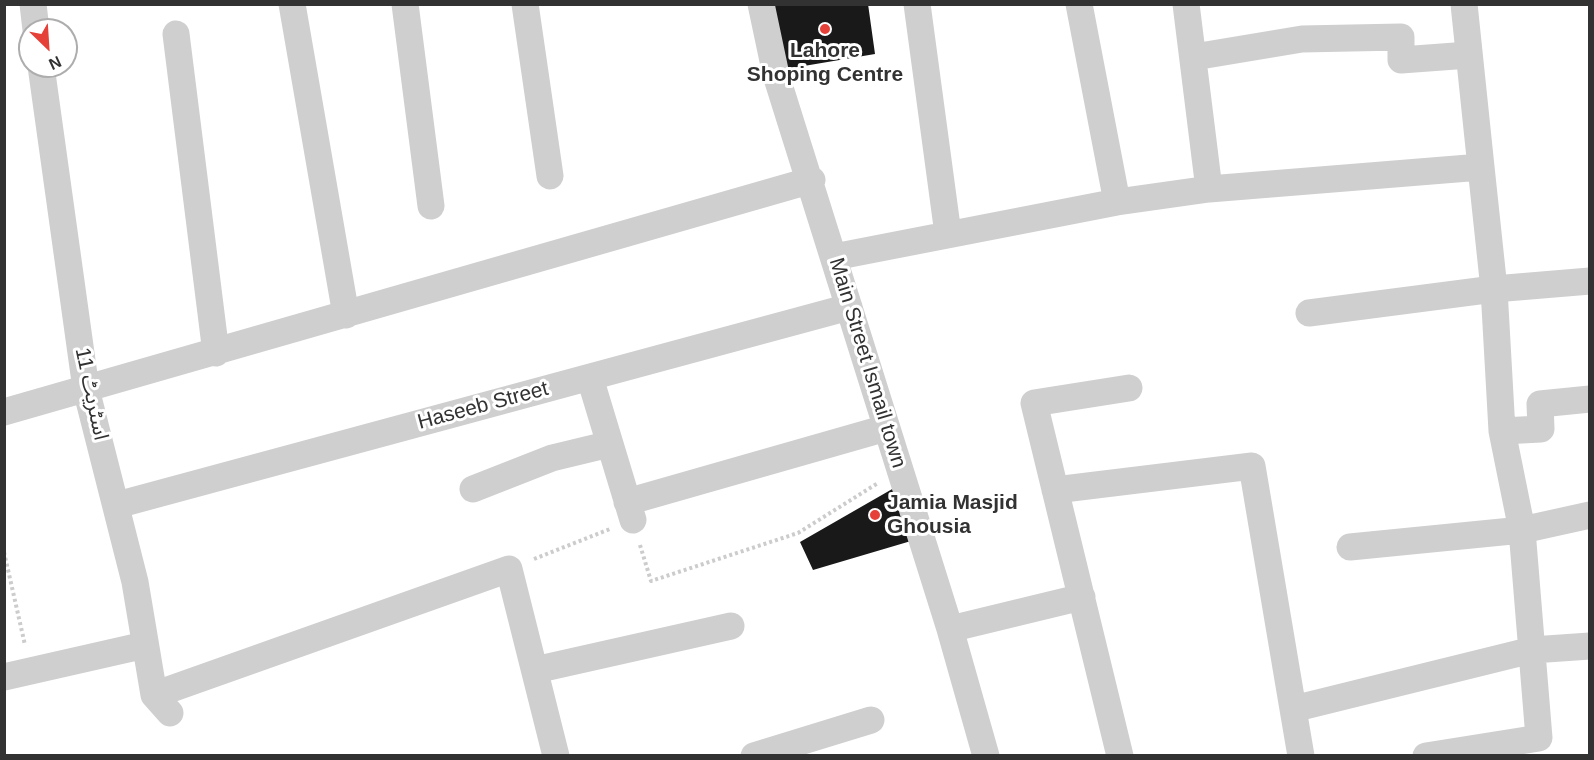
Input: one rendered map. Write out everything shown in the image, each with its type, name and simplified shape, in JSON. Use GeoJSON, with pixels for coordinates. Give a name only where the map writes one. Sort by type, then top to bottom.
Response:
{"type":"FeatureCollection","features":[{"type":"Feature","properties":{"kind":"street"},"geometry":{"type":"LineString","coordinates":[[292,4],[346,315]]}},
{"type":"Feature","properties":{"kind":"street"},"geometry":{"type":"LineString","coordinates":[[405,4],[431,206]]}},
{"type":"Feature","properties":{"kind":"street"},"geometry":{"type":"LineString","coordinates":[[525,4],[550,176]]}},
{"type":"Feature","properties":{"kind":"street","name":"Main Street Ismail town"},"geometry":{"type":"LineString","coordinates":[[761,4],[777,75],[812,180],[886,428],[950,630],[986,756]]}},
{"type":"Feature","properties":{"kind":"street"},"geometry":{"type":"LineString","coordinates":[[917,4],[948,234]]}},
{"type":"Feature","properties":{"kind":"street"},"geometry":{"type":"LineString","coordinates":[[1079,4],[1117,202]]}},
{"type":"Feature","properties":{"kind":"street"},"geometry":{"type":"LineString","coordinates":[[1186,4],[1209,189]]}},
{"type":"Feature","properties":{"kind":"street"},"geometry":{"type":"LineString","coordinates":[[1426,756],[1539,738],[1521,530],[1502,431],[1494,289],[1464,4]]}},
{"type":"Feature","properties":{"kind":"street"},"geometry":{"type":"LineString","coordinates":[[176,34],[216,353]]}},
{"type":"Feature","properties":{"kind":"street"},"geometry":{"type":"LineString","coordinates":[[1194,57],[1302,39],[1401,37],[1401,60],[1469,55]]}},
{"type":"Feature","properties":{"kind":"street","name":"اسٹریٹ 11"},"geometry":{"type":"LineString","coordinates":[[43,78],[86,389],[117,505],[135,582],[145,645],[162,704],[509,569]]}},
{"type":"Feature","properties":{"kind":"street"},"geometry":{"type":"LineString","coordinates":[[834,257],[1117,202],[1209,189],[1481,167]]}},
{"type":"Feature","properties":{"kind":"street"},"geometry":{"type":"LineString","coordinates":[[4,412],[812,180]]}},
{"type":"Feature","properties":{"kind":"street"},"geometry":{"type":"LineString","coordinates":[[1309,313],[1494,289],[1590,282]]}},
{"type":"Feature","properties":{"kind":"street","name":"Haseeb Street"},"geometry":{"type":"LineString","coordinates":[[117,505],[849,307]]}},
{"type":"Feature","properties":{"kind":"street"},"geometry":{"type":"LineString","coordinates":[[590,378],[630,511],[886,428]]}},
{"type":"Feature","properties":{"kind":"street"},"geometry":{"type":"LineString","coordinates":[[1120,756],[1034,404],[1130,388]]}},
{"type":"Feature","properties":{"kind":"street"},"geometry":{"type":"LineString","coordinates":[[1502,431],[1541,429],[1540,404],[1590,399]]}},
{"type":"Feature","properties":{"kind":"street"},"geometry":{"type":"LineString","coordinates":[[473,489],[552,458],[610,444]]}},
{"type":"Feature","properties":{"kind":"street"},"geometry":{"type":"LineString","coordinates":[[1055,490],[1252,466],[1301,756]]}},
{"type":"Feature","properties":{"kind":"street"},"geometry":{"type":"LineString","coordinates":[[1350,547],[1521,530],[1590,515]]}},
{"type":"Feature","properties":{"kind":"street"},"geometry":{"type":"LineString","coordinates":[[509,569],[556,756]]}},
{"type":"Feature","properties":{"kind":"street"},"geometry":{"type":"LineString","coordinates":[[950,630],[1082,597]]}},
{"type":"Feature","properties":{"kind":"street"},"geometry":{"type":"LineString","coordinates":[[536,670],[731,626]]}},
{"type":"Feature","properties":{"kind":"street"},"geometry":{"type":"LineString","coordinates":[[4,677],[145,645]]}},
{"type":"Feature","properties":{"kind":"street"},"geometry":{"type":"LineString","coordinates":[[1293,709],[1532,650],[1590,646]]}},
{"type":"Feature","properties":{"kind":"street"},"geometry":{"type":"LineString","coordinates":[[754,756],[871,720]]}},
{"type":"Feature","properties":{"kind":"path"},"geometry":{"type":"LineString","coordinates":[[509,569],[630,511],[651,581],[798,533],[899,470]]}},
{"type":"Feature","properties":{"kind":"path"},"geometry":{"type":"LineString","coordinates":[[4,552],[31,672]]}},
{"type":"Feature","properties":{"kind":"building","name":"Lahore Shoping Centre"},"geometry":{"type":"Polygon","coordinates":[[[774,4],[868,4],[875,54],[786,69],[774,4]]]}},
{"type":"Feature","properties":{"kind":"building","name":"Jamia Masjid Ghousia"},"geometry":{"type":"Polygon","coordinates":[[[894,488],[911,541],[813,570],[800,542],[894,488]]]}},
{"type":"Feature","properties":{"kind":"place","name":"Lahore Shoping Centre"},"geometry":{"type":"Point","coordinates":[825,29]}},
{"type":"Feature","properties":{"kind":"place","name":"Jamia Masjid Ghousia"},"geometry":{"type":"Point","coordinates":[875,515]}}]}
